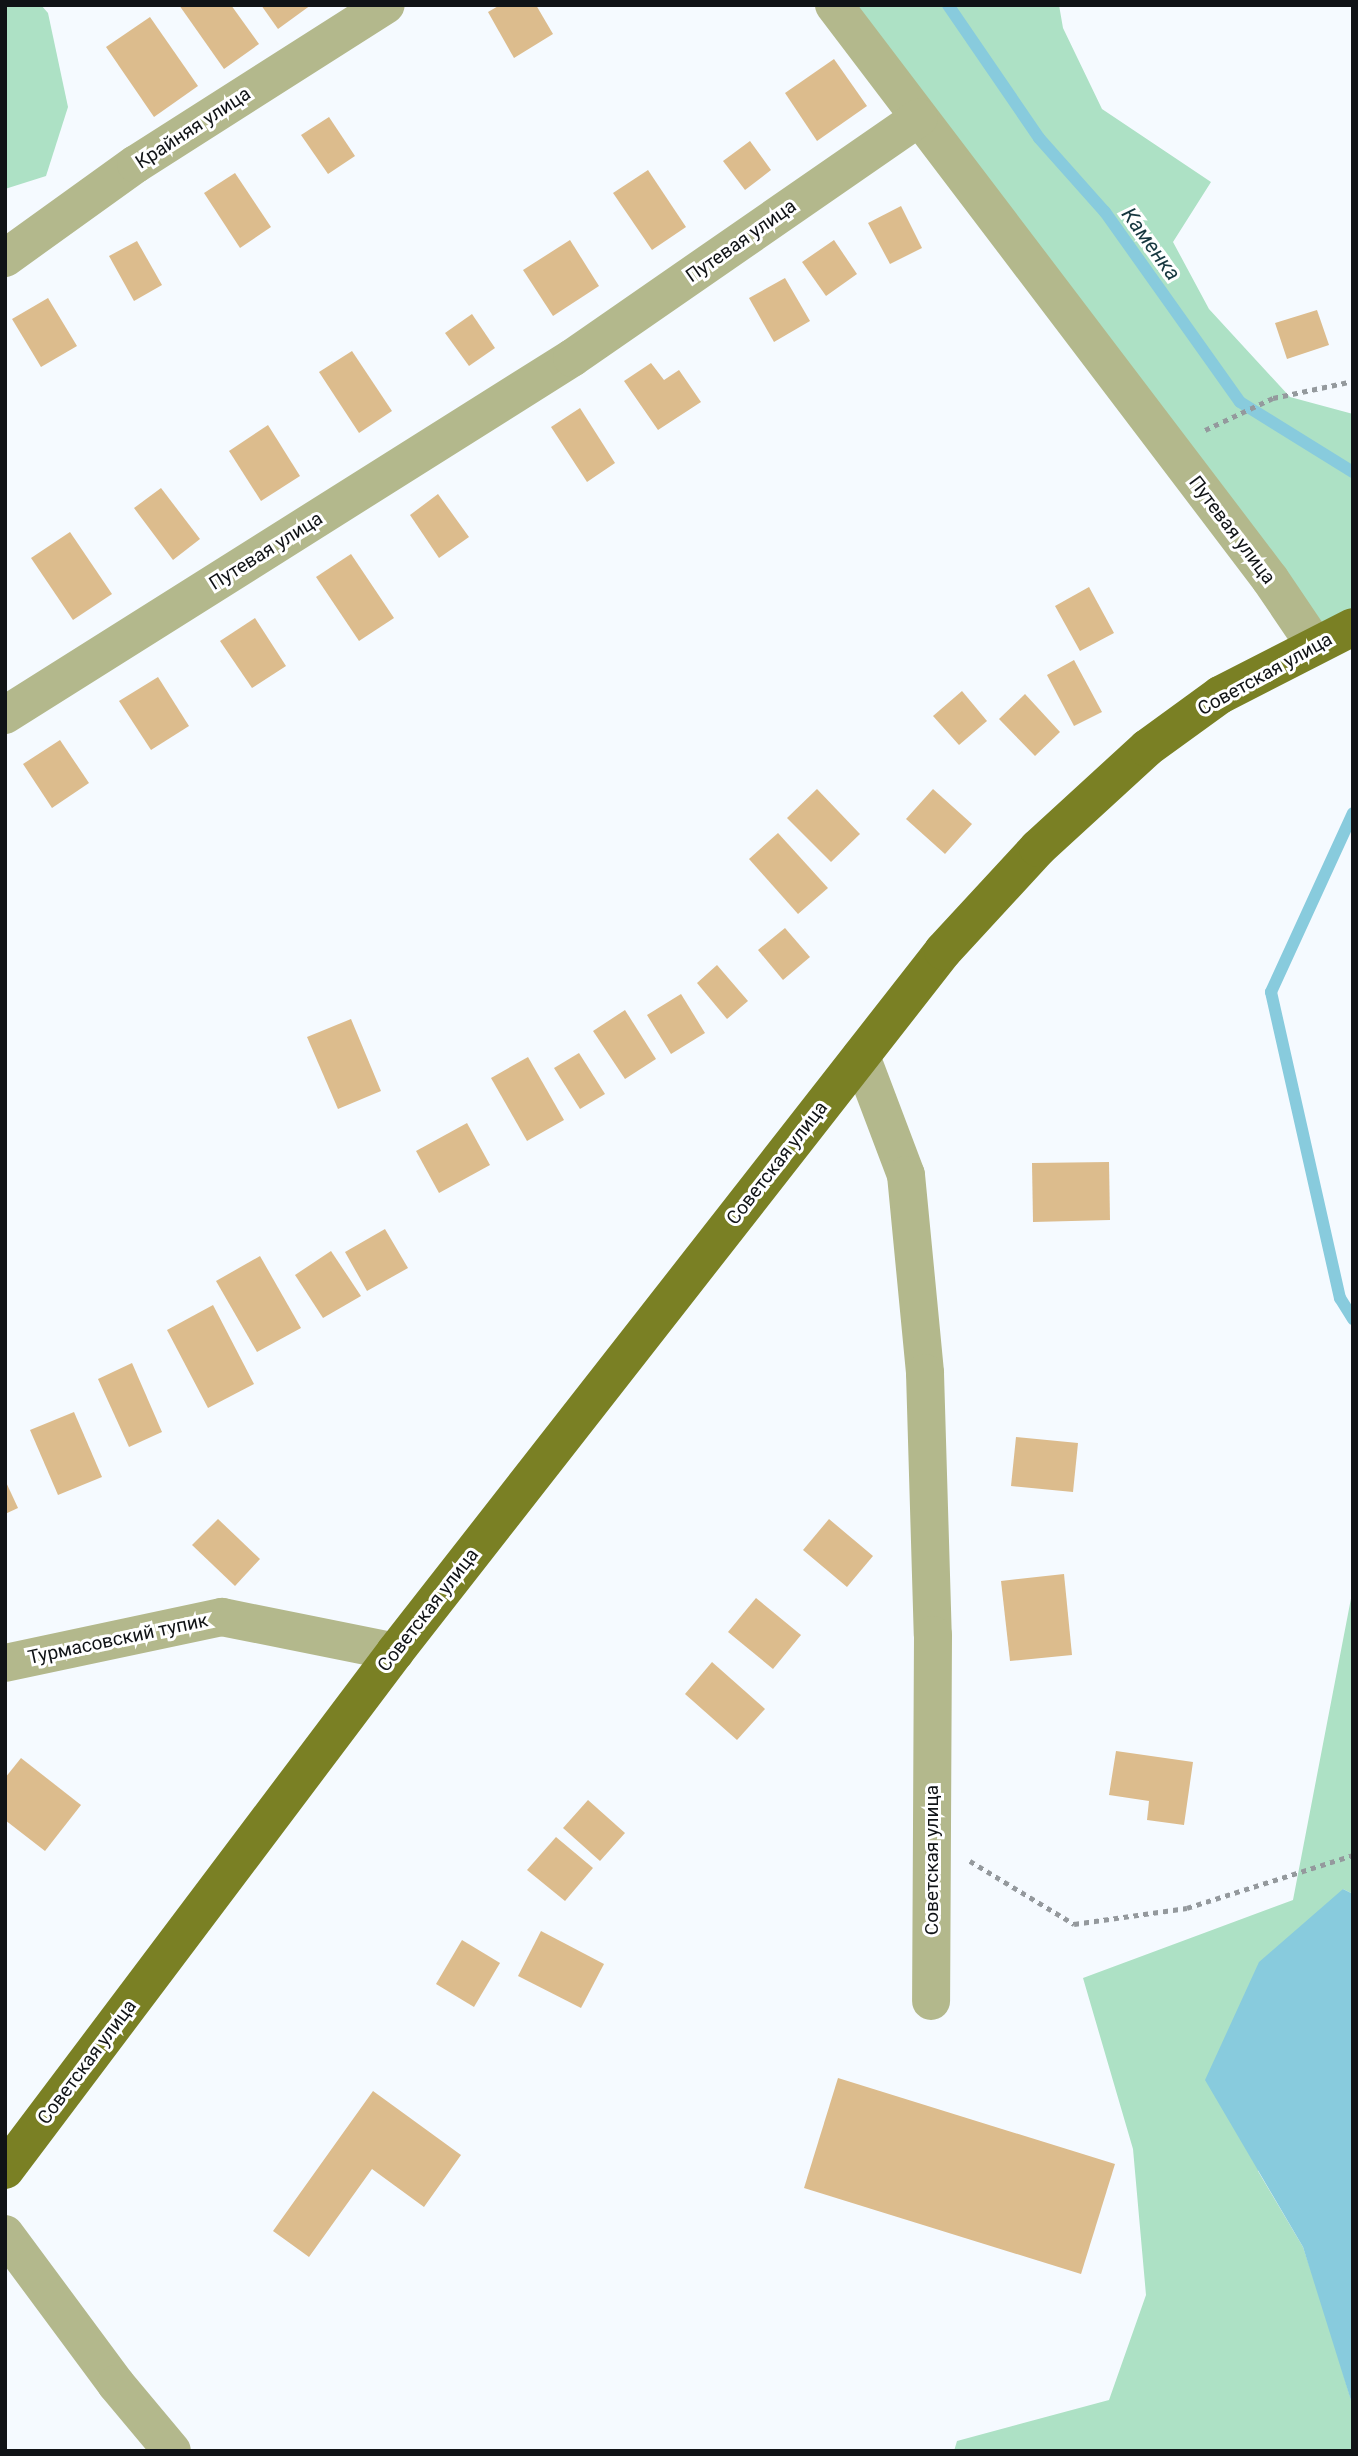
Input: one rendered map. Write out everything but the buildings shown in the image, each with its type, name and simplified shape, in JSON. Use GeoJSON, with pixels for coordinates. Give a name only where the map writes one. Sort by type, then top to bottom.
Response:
{"type":"FeatureCollection","features":[{"type":"Feature","properties":{"kind":"main road","name":"Советская улица"},"geometry":{"type":"LineString","coordinates":[[5,2170],[395,1652],[943,951],[1038,848],[1147,748],[1220,695],[1314,644],[1353,627]]}},
{"type":"Feature","properties":{"kind":"street","name":"Крайняя улица"},"geometry":{"type":"LineString","coordinates":[[5,258],[136,164],[386,5]]}},
{"type":"Feature","properties":{"kind":"street"},"geometry":{"type":"LineString","coordinates":[[834,5],[919,118]]}},
{"type":"Feature","properties":{"kind":"street","name":"Путевая улица"},"geometry":{"type":"LineString","coordinates":[[5,715],[572,358],[919,118],[1270,579],[1314,644]]}},
{"type":"Feature","properties":{"kind":"street","name":"Советская улица"},"geometry":{"type":"LineString","coordinates":[[861,1056],[906,1175],[925,1373],[933,1635],[930,2001]]}},
{"type":"Feature","properties":{"kind":"street","name":"Турмасовский тупик"},"geometry":{"type":"LineString","coordinates":[[5,1662],[222,1617],[395,1652]]}},
{"type":"Feature","properties":{"kind":"street"},"geometry":{"type":"LineString","coordinates":[[5,2234],[116,2384],[172,2451]]}},
{"type":"Feature","properties":{"kind":"path"},"geometry":{"type":"LineString","coordinates":[[1228,418],[1273,398],[1353,382]]}},
{"type":"Feature","properties":{"kind":"path"},"geometry":{"type":"LineString","coordinates":[[932,1841],[1074,1924],[1187,1908],[1353,1855]]}},
{"type":"Feature","properties":{"kind":"green space"},"geometry":{"type":"Polygon","coordinates":[[[5,5],[41,5],[48,13],[68,107],[46,176],[5,189],[5,5]]]}},
{"type":"Feature","properties":{"kind":"green space"},"geometry":{"type":"Polygon","coordinates":[[[834,5],[1059,5],[1063,28],[1102,109],[1211,182],[1173,242],[1209,309],[1290,397],[1353,414],[1353,627],[1314,644],[834,5]]]}},
{"type":"Feature","properties":{"kind":"green space"},"geometry":{"type":"Polygon","coordinates":[[[1353,1588],[1353,1894],[1343,1889],[1258,2171],[1303,2247],[1353,2407],[1353,2451],[954,2451],[957,2441],[1109,2400],[1146,2295],[1133,2149],[1083,1978],[1293,1900],[1353,1588]]]}},
{"type":"Feature","properties":{"kind":"water"},"geometry":{"type":"Polygon","coordinates":[[[1343,1889],[1353,1894],[1353,2407],[1303,2247],[1205,2080],[1259,1962],[1343,1889]]]}},
{"type":"Feature","properties":{"kind":"waterway","name":"Каменка"},"geometry":{"type":"LineString","coordinates":[[948,5],[1039,138],[1105,212],[1240,402],[1353,472]]}},
{"type":"Feature","properties":{"kind":"waterway"},"geometry":{"type":"LineString","coordinates":[[1353,813],[1271,992],[1340,1298],[1353,1319]]}}]}
